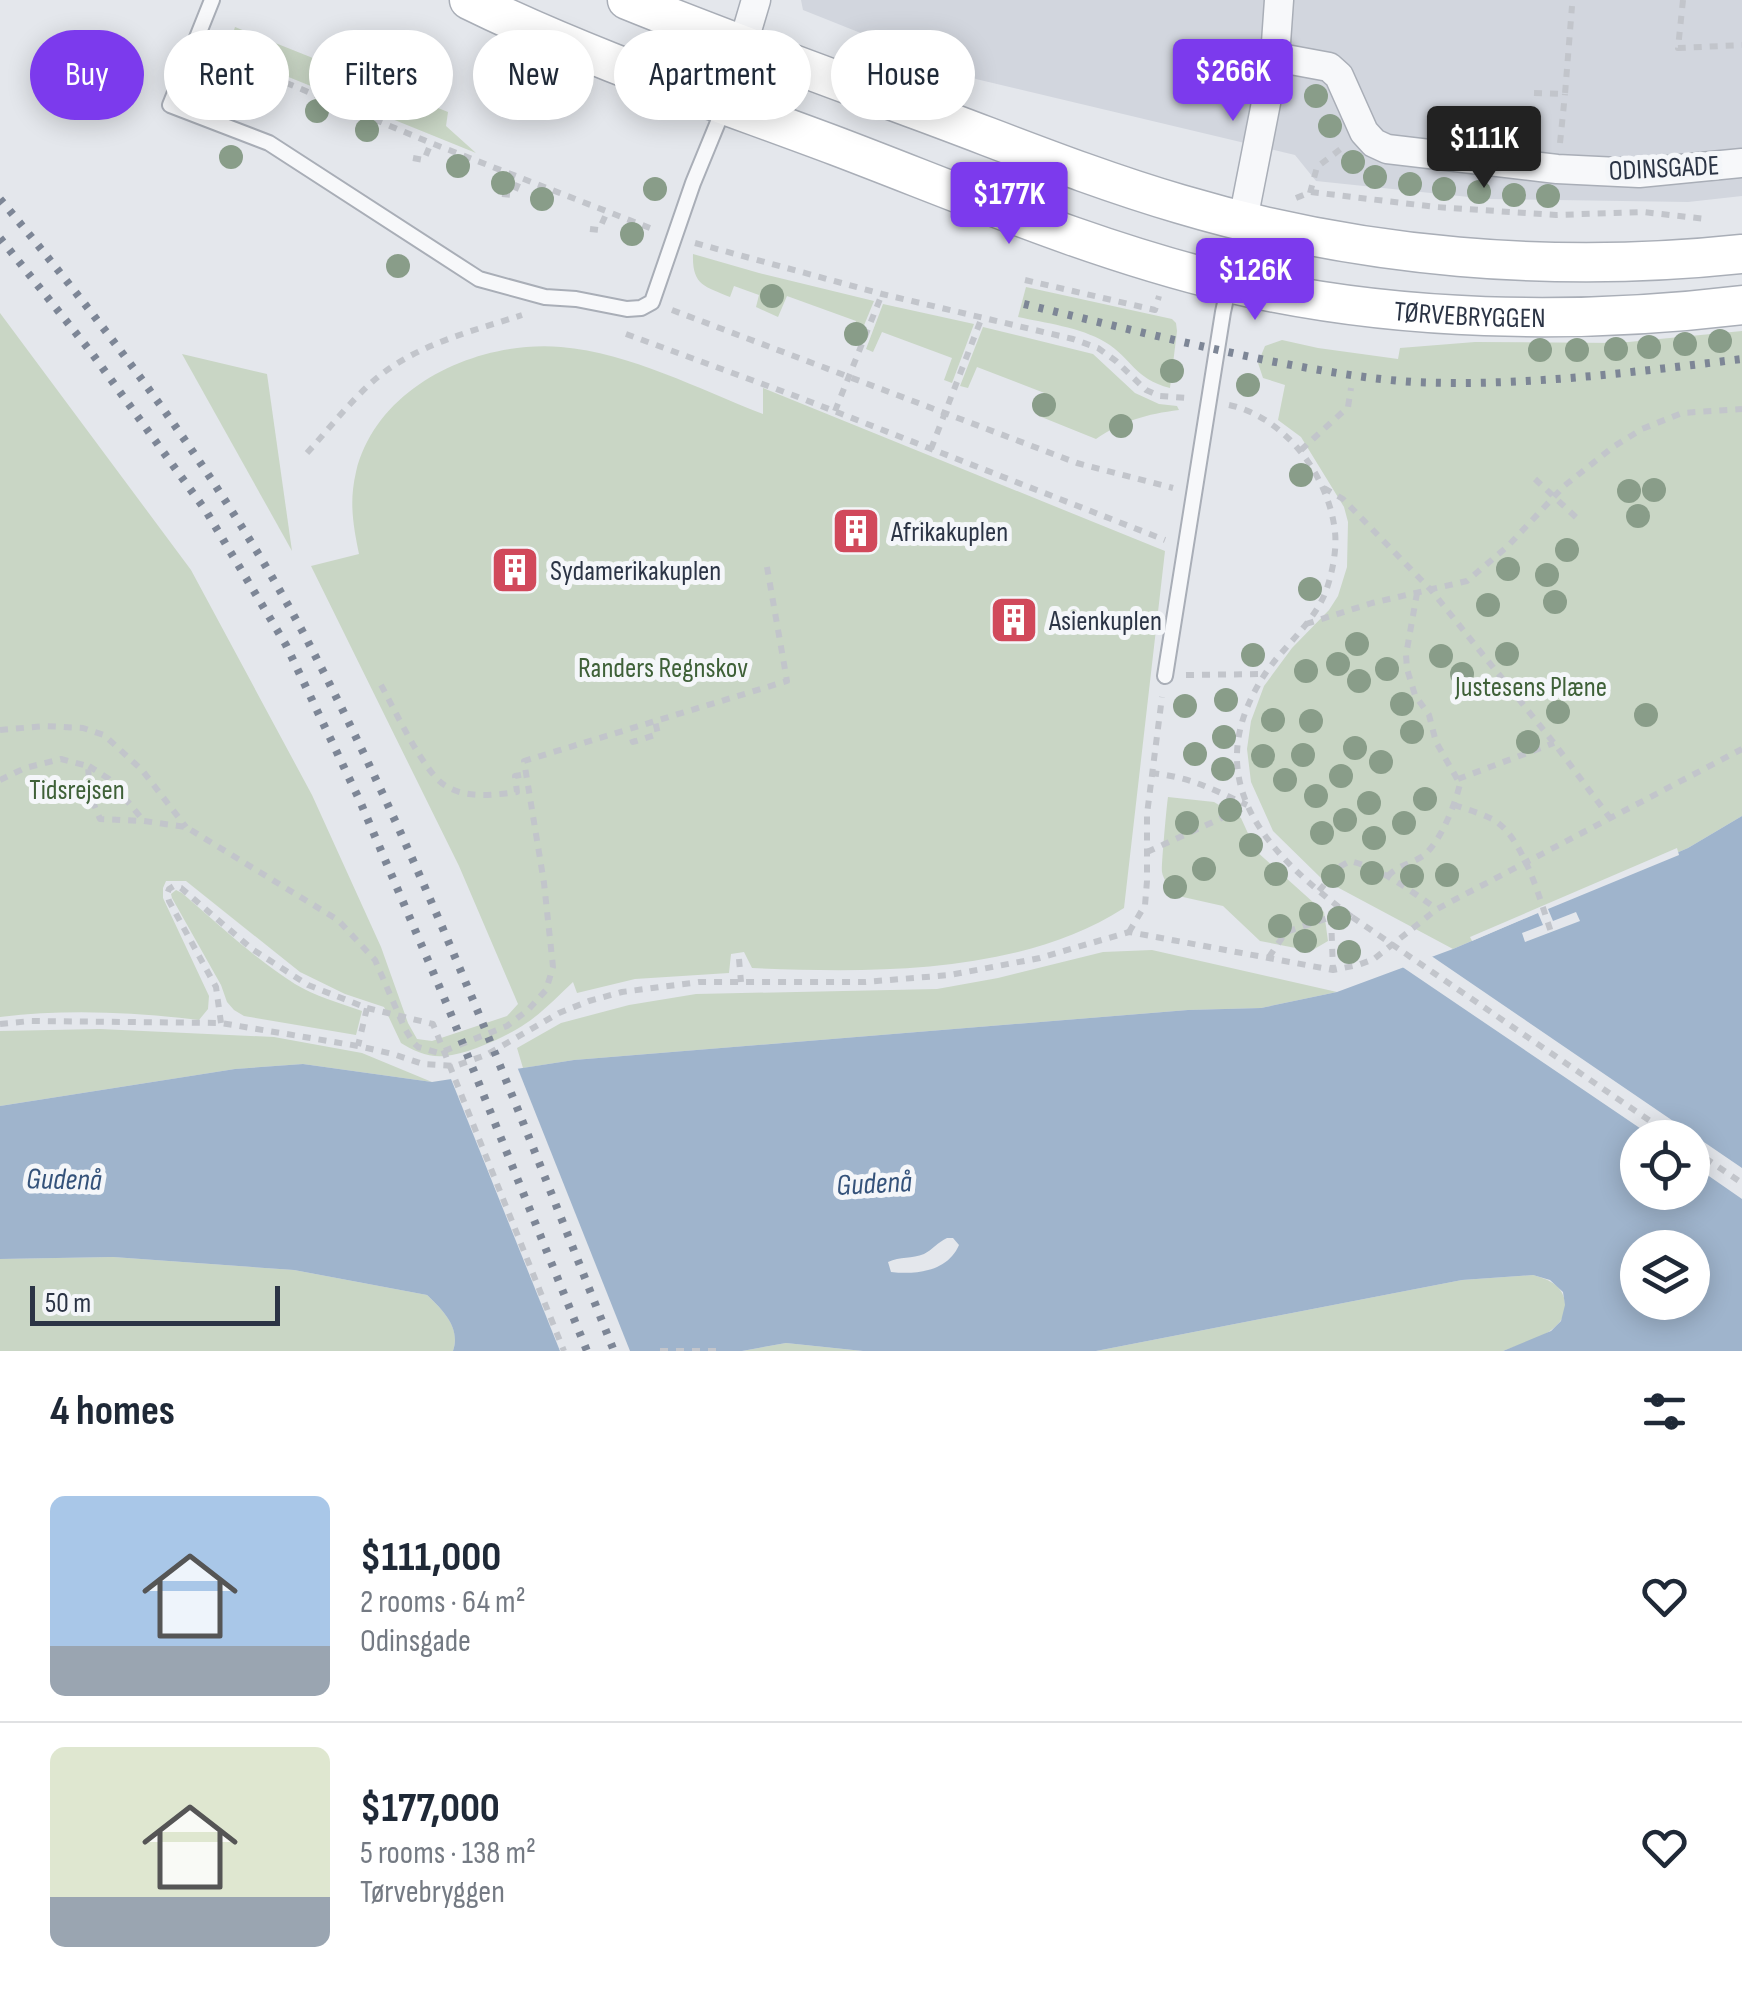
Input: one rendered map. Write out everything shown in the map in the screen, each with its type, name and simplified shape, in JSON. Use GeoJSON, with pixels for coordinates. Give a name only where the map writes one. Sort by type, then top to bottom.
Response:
{"type":"FeatureCollection","features":[{"type":"Feature","properties":{"kind":"main road","name":"TØRVEBRYGGEN"},"geometry":{"type":"LineString","coordinates":[[470,0],[541,34],[614,62]]}},
{"type":"Feature","properties":{"kind":"main road","name":"TØRVEBRYGGEN"},"geometry":{"type":"LineString","coordinates":[[627,0],[704,30]]}},
{"type":"Feature","properties":{"kind":"main road","name":"TØRVEBRYGGEN"},"geometry":{"type":"LineString","coordinates":[[811,71],[1096,178],[1243,220],[1299,216],[1423,254],[1556,262],[1685,260],[1742,254]]}},
{"type":"Feature","properties":{"kind":"main road","name":"TØRVEBRYGGEN"},"geometry":{"type":"LineString","coordinates":[[768,120],[1166,266],[1293,296],[1512,317],[1595,317],[1742,306]]}},
{"type":"Feature","properties":{"kind":"street"},"geometry":{"type":"LineString","coordinates":[[747,30],[756,0]]}},
{"type":"Feature","properties":{"kind":"street"},"geometry":{"type":"LineString","coordinates":[[1243,220],[1275,57],[1279,0]]}},
{"type":"Feature","properties":{"kind":"street"},"geometry":{"type":"LineString","coordinates":[[1275,57],[1330,67],[1339,76],[1364,132]]}},
{"type":"Feature","properties":{"kind":"street","name":"ODINSGADE"},"geometry":{"type":"LineString","coordinates":[[1364,132],[1387,150],[1557,170],[1639,172],[1742,163]]}},
{"type":"Feature","properties":{"kind":"lane"},"geometry":{"type":"LineString","coordinates":[[210,4],[170,106],[269,143],[478,279],[545,297],[576,298],[627,309],[652,302],[692,183],[718,120]]}},
{"type":"Feature","properties":{"kind":"lane"},"geometry":{"type":"LineString","coordinates":[[1165,676],[1193,494],[1243,220]]}},
{"type":"Feature","properties":{"kind":"path"},"geometry":{"type":"LineString","coordinates":[[1683,0],[1678,48],[1742,45]]}},
{"type":"Feature","properties":{"kind":"path"},"geometry":{"type":"LineString","coordinates":[[210,4],[226,14],[212,52],[430,144],[674,236],[882,294],[1073,339],[1098,348],[1146,390],[1160,396],[1239,407],[1262,419],[1301,450],[1321,486],[1336,535],[1325,594],[1264,674],[1238,733],[1237,762],[1242,789],[1260,830],[1294,870],[1339,908],[1649,1120]]}},
{"type":"Feature","properties":{"kind":"path"},"geometry":{"type":"LineString","coordinates":[[1557,170],[1572,6]]}},
{"type":"Feature","properties":{"kind":"path"},"geometry":{"type":"LineString","coordinates":[[1534,93],[1566,94]]}},
{"type":"Feature","properties":{"kind":"path"},"geometry":{"type":"LineString","coordinates":[[1299,216],[1318,167],[1364,132]]}},
{"type":"Feature","properties":{"kind":"path"},"geometry":{"type":"LineString","coordinates":[[414,158],[424,160],[430,144]]}},
{"type":"Feature","properties":{"kind":"path"},"geometry":{"type":"LineString","coordinates":[[502,194],[513,195],[520,179]]}},
{"type":"Feature","properties":{"kind":"path"},"geometry":{"type":"LineString","coordinates":[[1299,216],[1310,192]]}},
{"type":"Feature","properties":{"kind":"path"},"geometry":{"type":"LineString","coordinates":[[1310,192],[1436,207],[1556,215],[1643,212],[1718,220]]}},
{"type":"Feature","properties":{"kind":"path"},"geometry":{"type":"LineString","coordinates":[[590,229],[599,230],[607,212]]}},
{"type":"Feature","properties":{"kind":"path"},"geometry":{"type":"LineString","coordinates":[[1025,280],[1155,310],[1166,266]]}},
{"type":"Feature","properties":{"kind":"path"},"geometry":{"type":"LineString","coordinates":[[835,412],[882,294]]}},
{"type":"Feature","properties":{"kind":"path"},"geometry":{"type":"LineString","coordinates":[[652,302],[1076,463],[1193,494]]}},
{"type":"Feature","properties":{"kind":"path"},"geometry":{"type":"LineString","coordinates":[[510,312],[537,317]]}},
{"type":"Feature","properties":{"kind":"path"},"geometry":{"type":"LineString","coordinates":[[307,453],[372,382],[396,364],[445,340],[522,315]]}},
{"type":"Feature","properties":{"kind":"path"},"geometry":{"type":"LineString","coordinates":[[931,449],[982,317]]}},
{"type":"Feature","properties":{"kind":"path"},"geometry":{"type":"LineString","coordinates":[[624,333],[1185,548]]}},
{"type":"Feature","properties":{"kind":"path"},"geometry":{"type":"LineString","coordinates":[[1301,450],[1348,407],[1351,388]]}},
{"type":"Feature","properties":{"kind":"path"},"geometry":{"type":"LineString","coordinates":[[1305,624],[1372,603],[1455,585],[1478,574],[1564,486],[1642,429],[1682,413],[1742,409]]}},
{"type":"Feature","properties":{"kind":"path"},"geometry":{"type":"LineString","coordinates":[[1536,479],[1581,522]]}},
{"type":"Feature","properties":{"kind":"path"},"geometry":{"type":"LineString","coordinates":[[1321,486],[1343,499],[1432,590],[1610,818]]}},
{"type":"Feature","properties":{"kind":"path"},"geometry":{"type":"LineString","coordinates":[[0,730],[45,726],[83,728],[104,735],[142,770],[186,827],[338,920],[376,960],[405,1030],[418,1047],[439,1053],[507,1026],[546,990],[553,967],[524,761],[787,681],[766,567]]}},
{"type":"Feature","properties":{"kind":"path"},"geometry":{"type":"LineString","coordinates":[[1388,876],[1422,856],[1434,842],[1454,805],[1460,784],[1436,742],[1429,715],[1415,695],[1407,669],[1417,592]]}},
{"type":"Feature","properties":{"kind":"path"},"geometry":{"type":"LineString","coordinates":[[1128,932],[1145,905],[1146,814],[1165,676],[1264,674]]}},
{"type":"Feature","properties":{"kind":"path"},"geometry":{"type":"LineString","coordinates":[[381,684],[432,774],[444,786],[466,794],[517,792],[514,776],[526,774]]}},
{"type":"Feature","properties":{"kind":"path"},"geometry":{"type":"LineString","coordinates":[[632,739],[633,742],[658,734],[655,721]]}},
{"type":"Feature","properties":{"kind":"path"},"geometry":{"type":"LineString","coordinates":[[1458,779],[1554,743]]}},
{"type":"Feature","properties":{"kind":"path"},"geometry":{"type":"LineString","coordinates":[[0,1024],[221,1023],[358,1046],[423,1064],[455,1066],[486,1055],[559,1013],[622,992],[699,982],[865,982],[950,975],[1040,958],[1128,932],[1334,970],[1374,959],[1437,909],[1742,749]]}},
{"type":"Feature","properties":{"kind":"path"},"geometry":{"type":"LineString","coordinates":[[0,780],[25,768],[62,759],[88,766],[109,779],[144,821]]}},
{"type":"Feature","properties":{"kind":"path"},"geometry":{"type":"LineString","coordinates":[[88,766],[90,795],[100,819],[186,827]]}},
{"type":"Feature","properties":{"kind":"path"},"geometry":{"type":"LineString","coordinates":[[1151,774],[1196,781],[1248,806]]}},
{"type":"Feature","properties":{"kind":"path"},"geometry":{"type":"LineString","coordinates":[[1454,805],[1495,820],[1512,838],[1550,932]]}},
{"type":"Feature","properties":{"kind":"path"},"geometry":{"type":"LineString","coordinates":[[1147,852],[1248,806]]}},
{"type":"Feature","properties":{"kind":"path"},"geometry":{"type":"LineString","coordinates":[[1319,891],[1338,867],[1350,861],[1388,876],[1437,909]]}},
{"type":"Feature","properties":{"kind":"path"},"geometry":{"type":"LineString","coordinates":[[221,1023],[216,987],[169,901],[169,889],[174,886],[252,949],[308,984],[368,1008],[433,1024],[564,1351]]}},
{"type":"Feature","properties":{"kind":"path"},"geometry":{"type":"LineString","coordinates":[[1269,958],[1286,932],[1332,917],[1339,908]]}},
{"type":"Feature","properties":{"kind":"path"},"geometry":{"type":"LineString","coordinates":[[1332,917],[1334,970]]}},
{"type":"Feature","properties":{"kind":"path"},"geometry":{"type":"LineString","coordinates":[[740,960],[741,982]]}},
{"type":"Feature","properties":{"kind":"path"},"geometry":{"type":"LineString","coordinates":[[358,1046],[368,1008]]}},
{"type":"Feature","properties":{"kind":"path"},"geometry":{"type":"LineString","coordinates":[[1710,1161],[1742,1183]]}},
{"type":"Feature","properties":{"kind":"path"},"geometry":{"type":"LineString","coordinates":[[660,1351],[716,1351]]}},
{"type":"Feature","properties":{"kind":"shaded area"},"geometry":{"type":"Polygon","coordinates":[[[801,0],[1742,0],[1742,196],[1688,202],[1488,199],[1316,181],[1295,155],[975,79],[975,30],[853,30],[803,10],[801,0]]]}},
{"type":"Feature","properties":{"kind":"green space"},"geometry":{"type":"Polygon","coordinates":[[[289,49],[309,57],[309,85],[289,77],[289,49]]]}},
{"type":"Feature","properties":{"kind":"green space"},"geometry":{"type":"Polygon","coordinates":[[[395,120],[447,120],[446,126],[476,153],[395,120]]]}},
{"type":"Feature","properties":{"kind":"green space"},"geometry":{"type":"Polygon","coordinates":[[[693,254],[874,301],[856,345],[850,343],[856,321],[787,296],[778,317],[756,307],[759,295],[734,286],[730,297],[707,287],[697,278],[693,254]]]}},
{"type":"Feature","properties":{"kind":"green space"},"geometry":{"type":"Polygon","coordinates":[[[1026,287],[1172,319],[1177,331],[1170,388],[1148,379],[1114,348],[1095,337],[1018,317],[1026,287]]]}},
{"type":"Feature","properties":{"kind":"green space"},"geometry":{"type":"Polygon","coordinates":[[[883,304],[974,324],[952,383],[944,380],[952,358],[882,332],[873,352],[866,349],[883,304]]]}},
{"type":"Feature","properties":{"kind":"green space","name":"Randers Regnskov"},"geometry":{"type":"Polygon","coordinates":[[[0,313],[191,570],[312,795],[381,947],[417,1039],[432,1041],[507,1016],[518,1004],[459,866],[311,566],[359,554],[353,513],[356,472],[367,441],[385,415],[408,392],[436,374],[497,351],[561,347],[613,356],[763,414],[763,388],[1165,551],[1124,908],[1083,930],[1039,946],[944,965],[846,970],[752,968],[744,952],[731,954],[729,973],[635,979],[577,993],[573,982],[517,1029],[475,1048],[439,1056],[401,1043],[384,1007],[300,972],[186,881],[166,881],[163,898],[209,996],[208,1009],[199,1020],[100,1013],[0,1017],[0,313]]]}},
{"type":"Feature","properties":{"kind":"green space"},"geometry":{"type":"Polygon","coordinates":[[[983,327],[1093,354],[1135,393],[1159,404],[1177,406],[1179,410],[1135,419],[1096,439],[1039,416],[1047,394],[977,367],[968,388],[960,386],[983,327]]]}},
{"type":"Feature","properties":{"kind":"green space","name":"Justesens Plæne"},"geometry":{"type":"Polygon","coordinates":[[[1742,331],[1742,816],[1688,848],[1453,949],[1322,879],[1273,831],[1251,782],[1247,749],[1251,721],[1264,686],[1338,596],[1347,567],[1348,522],[1344,507],[1301,437],[1278,420],[1285,385],[1263,378],[1258,363],[1265,346],[1282,340],[1398,359],[1400,348],[1475,342],[1618,343],[1742,331]]]}},
{"type":"Feature","properties":{"kind":"green space"},"geometry":{"type":"Polygon","coordinates":[[[182,354],[267,374],[292,551],[182,354]]]}},
{"type":"Feature","properties":{"kind":"green space"},"geometry":{"type":"Polygon","coordinates":[[[1168,797],[1214,802],[1241,818],[1256,851],[1324,912],[1328,941],[1311,951],[1260,941],[1223,906],[1174,895],[1162,872],[1168,797]]]}},
{"type":"Feature","properties":{"kind":"green space"},"geometry":{"type":"Polygon","coordinates":[[[176,890],[295,984],[362,1011],[356,1035],[244,1016],[234,1010],[172,898],[176,890]]]}},
{"type":"Feature","properties":{"kind":"green space"},"geometry":{"type":"Polygon","coordinates":[[[1152,950],[1337,992],[1261,1008],[1188,1010],[574,1060],[523,1068],[517,1048],[561,1023],[629,1005],[696,994],[937,989],[1103,952],[1152,950]]]}},
{"type":"Feature","properties":{"kind":"green space"},"geometry":{"type":"Polygon","coordinates":[[[100,1029],[274,1037],[362,1053],[432,1082],[303,1064],[235,1069],[0,1106],[0,1031],[100,1029]]]}},
{"type":"Feature","properties":{"kind":"green space"},"geometry":{"type":"Polygon","coordinates":[[[113,1257],[294,1270],[427,1295],[453,1327],[453,1351],[0,1351],[0,1259],[113,1257]]]}},
{"type":"Feature","properties":{"kind":"green space"},"geometry":{"type":"Polygon","coordinates":[[[1533,1275],[1552,1282],[1562,1293],[1562,1319],[1545,1334],[1503,1351],[1096,1351],[1462,1280],[1533,1275]]]}},
{"type":"Feature","properties":{"kind":"green space"},"geometry":{"type":"Polygon","coordinates":[[[786,1343],[863,1351],[742,1351],[786,1343]]]}},
{"type":"Feature","properties":{"kind":"water","name":"Gudenå"},"geometry":{"type":"Polygon","coordinates":[[[1742,816],[1742,1351],[1503,1351],[1551,1331],[1561,1321],[1563,1292],[1550,1280],[1533,1275],[1462,1280],[1096,1351],[863,1351],[786,1343],[742,1351],[453,1351],[453,1327],[427,1295],[294,1270],[113,1257],[0,1259],[0,1106],[235,1069],[303,1064],[432,1082],[574,1060],[1188,1010],[1261,1008],[1337,992],[1453,949],[1688,848],[1742,816]],[[953,1238],[924,1254],[888,1262],[891,1272],[921,1272],[940,1266],[959,1245],[953,1238]]]}},
{"type":"Feature","properties":{"kind":"pier"},"geometry":{"type":"Polygon","coordinates":[[[1677,848],[1679,855],[1548,909],[1553,921],[1576,912],[1580,921],[1525,942],[1522,933],[1543,925],[1538,913],[1472,941],[1470,937],[1677,848]]]}},
{"type":"Feature","properties":{"kind":"pier"},"geometry":{"type":"Polygon","coordinates":[[[1427,953],[1672,1120],[1628,1120],[1398,964],[1427,953]]]}},
{"type":"Feature","properties":{"kind":"pier"},"geometry":{"type":"Polygon","coordinates":[[[516,1064],[630,1351],[560,1351],[449,1074],[516,1064]]]}},
{"type":"Feature","properties":{"kind":"pier"},"geometry":{"type":"Polygon","coordinates":[[[1710,1146],[1742,1168],[1742,1199],[1710,1177],[1710,1146]]]}},
{"type":"Feature","properties":{"kind":"railway"},"geometry":{"type":"LineString","coordinates":[[0,199],[164,411],[239,522],[306,638],[431,901],[614,1351]]}},
{"type":"Feature","properties":{"kind":"railway"},"geometry":{"type":"LineString","coordinates":[[0,238],[91,352],[206,511],[286,645],[359,799],[448,1007],[587,1351]]}},
{"type":"Feature","properties":{"kind":"railway"},"geometry":{"type":"LineString","coordinates":[[1024,304],[1270,361],[1414,382],[1537,380],[1742,359]]}},
{"type":"Feature","properties":{"kind":"place","name":"Afrikakuplen"},"geometry":{"type":"Point","coordinates":[856,531]}},
{"type":"Feature","properties":{"kind":"place","name":"Sydamerikakuplen"},"geometry":{"type":"Point","coordinates":[515,570]}},
{"type":"Feature","properties":{"kind":"place","name":"Asienkuplen"},"geometry":{"type":"Point","coordinates":[1014,620]}},
{"type":"Feature","properties":{"kind":"park label","name":"Tidsrejsen"},"geometry":{"type":"Point","coordinates":[77,789]}}]}
